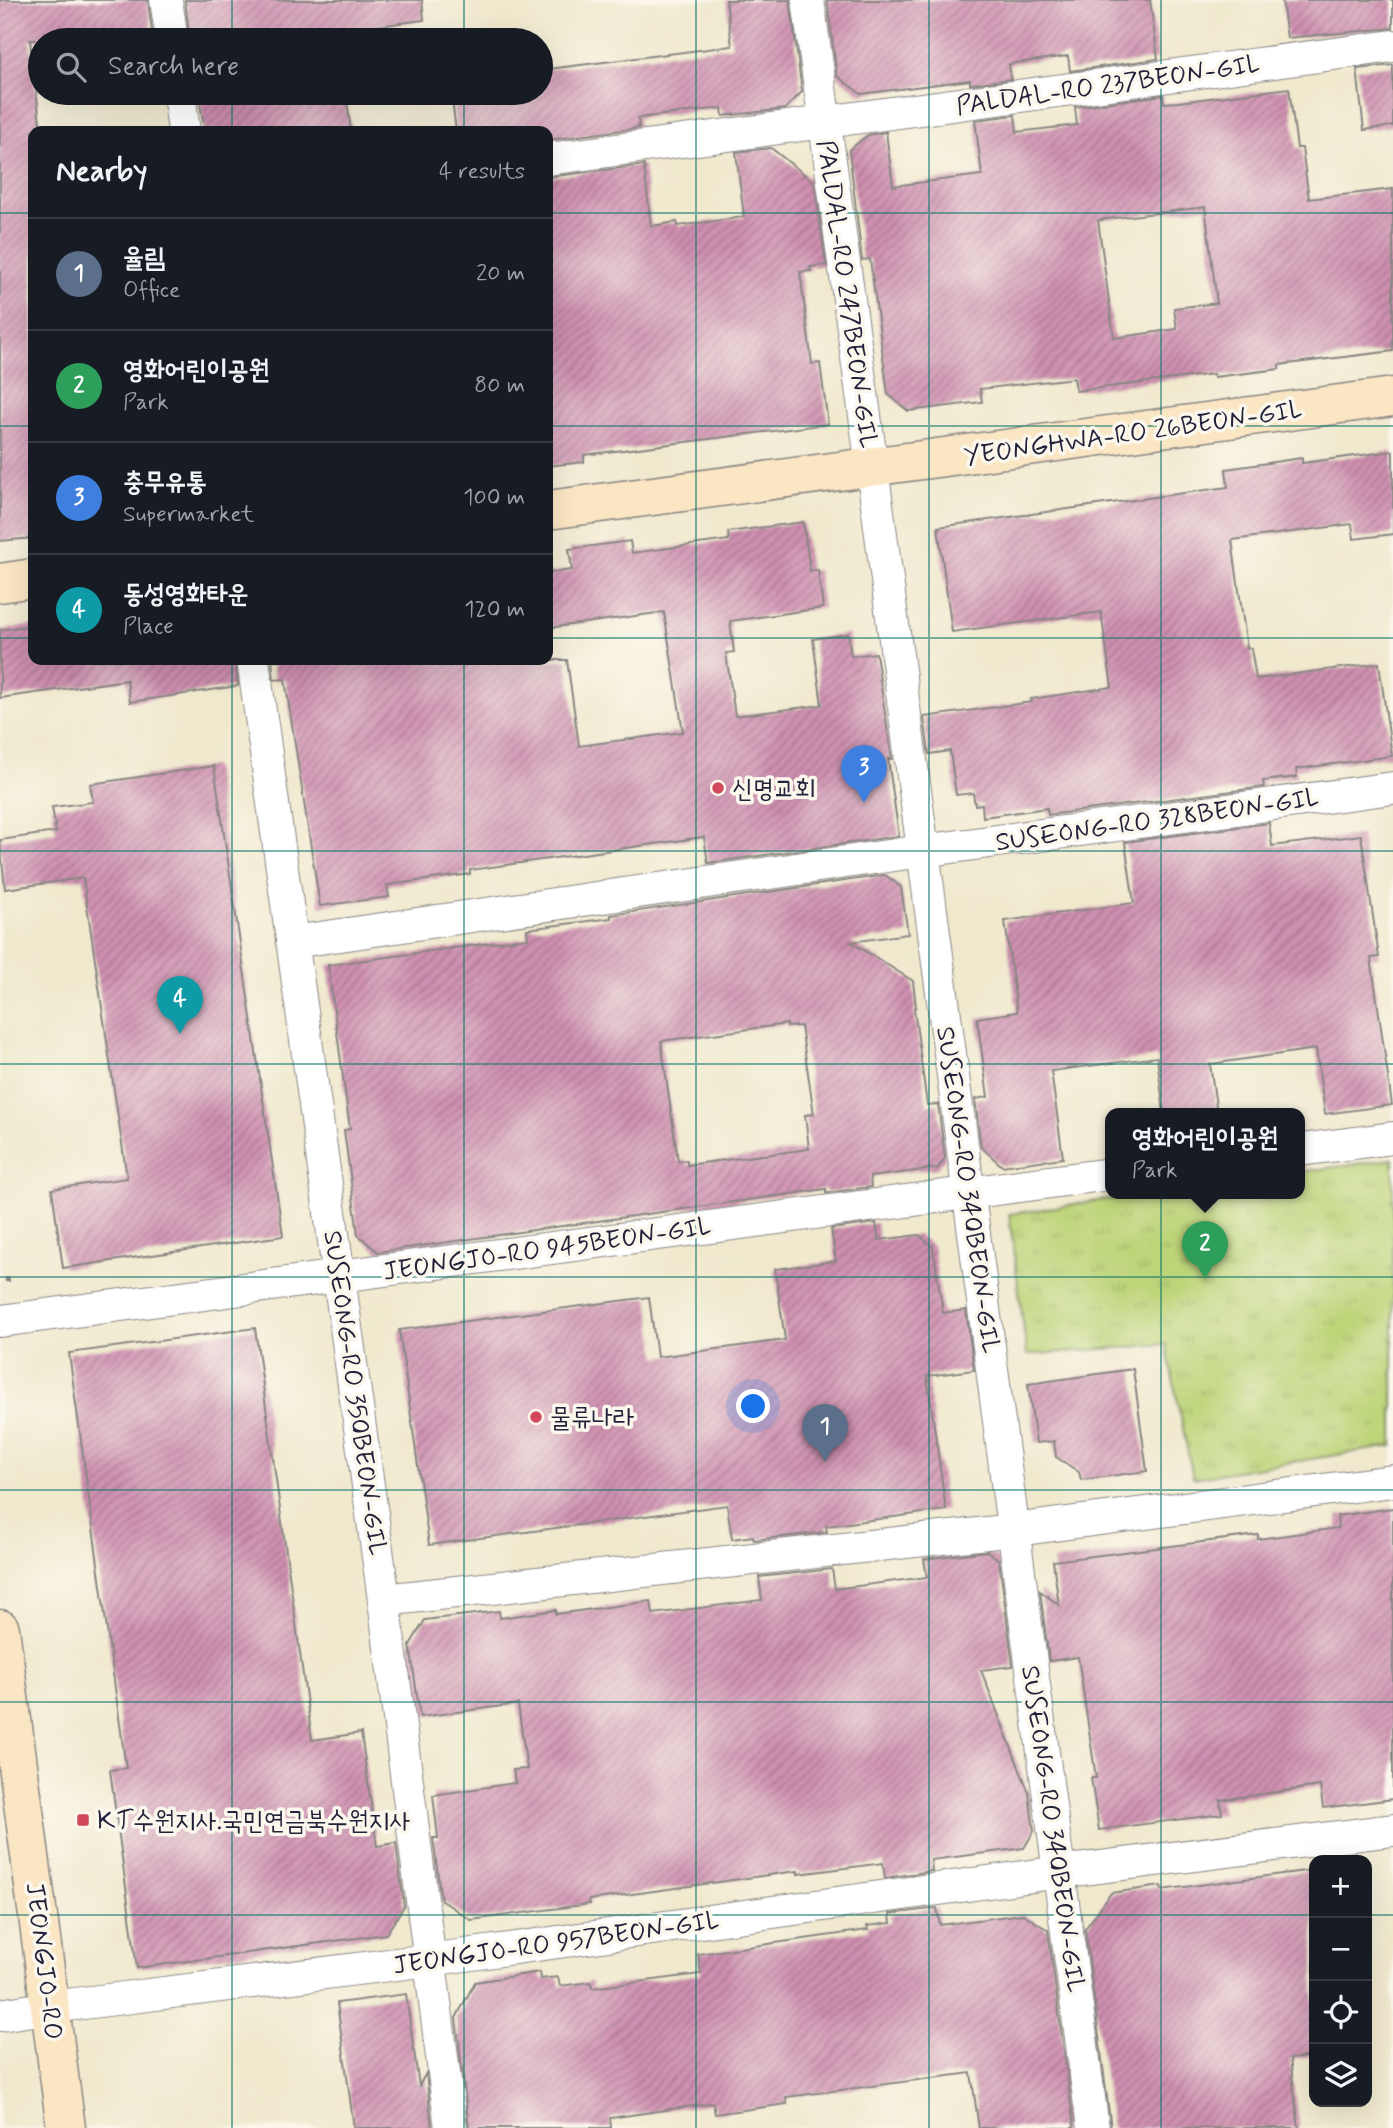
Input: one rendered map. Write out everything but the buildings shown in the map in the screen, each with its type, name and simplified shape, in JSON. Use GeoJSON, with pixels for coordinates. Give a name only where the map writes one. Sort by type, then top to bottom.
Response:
{"type":"FeatureCollection","features":[{"type":"Feature","properties":{"kind":"street"},"geometry":{"type":"LineString","coordinates":[[166,0],[170,28]]}},
{"type":"Feature","properties":{"kind":"street","name":"PALDAL-RO 247BEON-GIL"},"geometry":{"type":"LineString","coordinates":[[807,0],[872,467]]}},
{"type":"Feature","properties":{"kind":"street","name":"PALDAL-RO 237BEON-GIL"},"geometry":{"type":"LineString","coordinates":[[824,122],[1393,46]]}},
{"type":"Feature","properties":{"kind":"street"},"geometry":{"type":"LineString","coordinates":[[181,105],[183,126]]}},
{"type":"Feature","properties":{"kind":"street","name":"PALDAL-RO 247BEON-GIL"},"geometry":{"type":"LineString","coordinates":[[553,158],[824,122]]}},
{"type":"Feature","properties":{"kind":"street","name":"YEONGHWA-RO 26BEON-GIL"},"geometry":{"type":"LineString","coordinates":[[553,509],[1393,397]]}},
{"type":"Feature","properties":{"kind":"street","name":"SUSEONG-RO 340BEON-GIL"},"geometry":{"type":"LineString","coordinates":[[872,467],[1093,2128]]}},
{"type":"Feature","properties":{"kind":"street"},"geometry":{"type":"LineString","coordinates":[[0,583],[28,579]]}},
{"type":"Feature","properties":{"kind":"street","name":"SUSEONG-RO 350BEON-GIL"},"geometry":{"type":"LineString","coordinates":[[254,665],[384,1600],[451,2128]]}},
{"type":"Feature","properties":{"kind":"street","name":"SUSEONG-RO 328BEON-GIL"},"geometry":{"type":"LineString","coordinates":[[922,851],[1393,788]]}},
{"type":"Feature","properties":{"kind":"street"},"geometry":{"type":"LineString","coordinates":[[292,942],[922,851]]}},
{"type":"Feature","properties":{"kind":"street"},"geometry":{"type":"LineString","coordinates":[[1305,1149],[1393,1138]]}},
{"type":"Feature","properties":{"kind":"street","name":"JEONGJO-RO 945BEON-GIL"},"geometry":{"type":"LineString","coordinates":[[0,1321],[1105,1175]]}},
{"type":"Feature","properties":{"kind":"street"},"geometry":{"type":"LineString","coordinates":[[384,1600],[1014,1530],[1393,1481]]}},
{"type":"Feature","properties":{"kind":"street","name":"JEONGJO-RO"},"geometry":{"type":"LineString","coordinates":[[0,1629],[66,2128]]}},
{"type":"Feature","properties":{"kind":"street","name":"JEONGJO-RO 957BEON-GIL"},"geometry":{"type":"LineString","coordinates":[[0,2015],[429,1960],[1060,1872],[1393,1830]]}},
{"type":"Feature","properties":{"kind":"path"},"geometry":{"type":"LineString","coordinates":[[5,1280],[14,1279]]}},
{"type":"Feature","properties":{"kind":"green space"},"geometry":{"type":"Polygon","coordinates":[[[1393,1159],[1393,1446],[1193,1478],[1166,1344],[1027,1355],[1009,1214],[1110,1199],[1305,1199],[1305,1171],[1393,1159]]]}},
{"type":"Feature","properties":{"kind":"place","name":"신명교회"},"geometry":{"type":"Point","coordinates":[718,788]}},
{"type":"Feature","properties":{"kind":"place","name":"충무유통"},"geometry":{"type":"Point","coordinates":[864,803]}},
{"type":"Feature","properties":{"kind":"place","name":"동성영화타운"},"geometry":{"type":"Point","coordinates":[180,1034]}},
{"type":"Feature","properties":{"kind":"place","name":"영화어린이공원"},"geometry":{"type":"Point","coordinates":[1205,1279]}},
{"type":"Feature","properties":{"kind":"place","name":"물류나라"},"geometry":{"type":"Point","coordinates":[536,1417]}},
{"type":"Feature","properties":{"kind":"place","name":"율림"},"geometry":{"type":"Point","coordinates":[825,1462]}},
{"type":"Feature","properties":{"kind":"place","name":"KT수원지사.국민연금북수원지사"},"geometry":{"type":"Point","coordinates":[83,1820]}}]}
